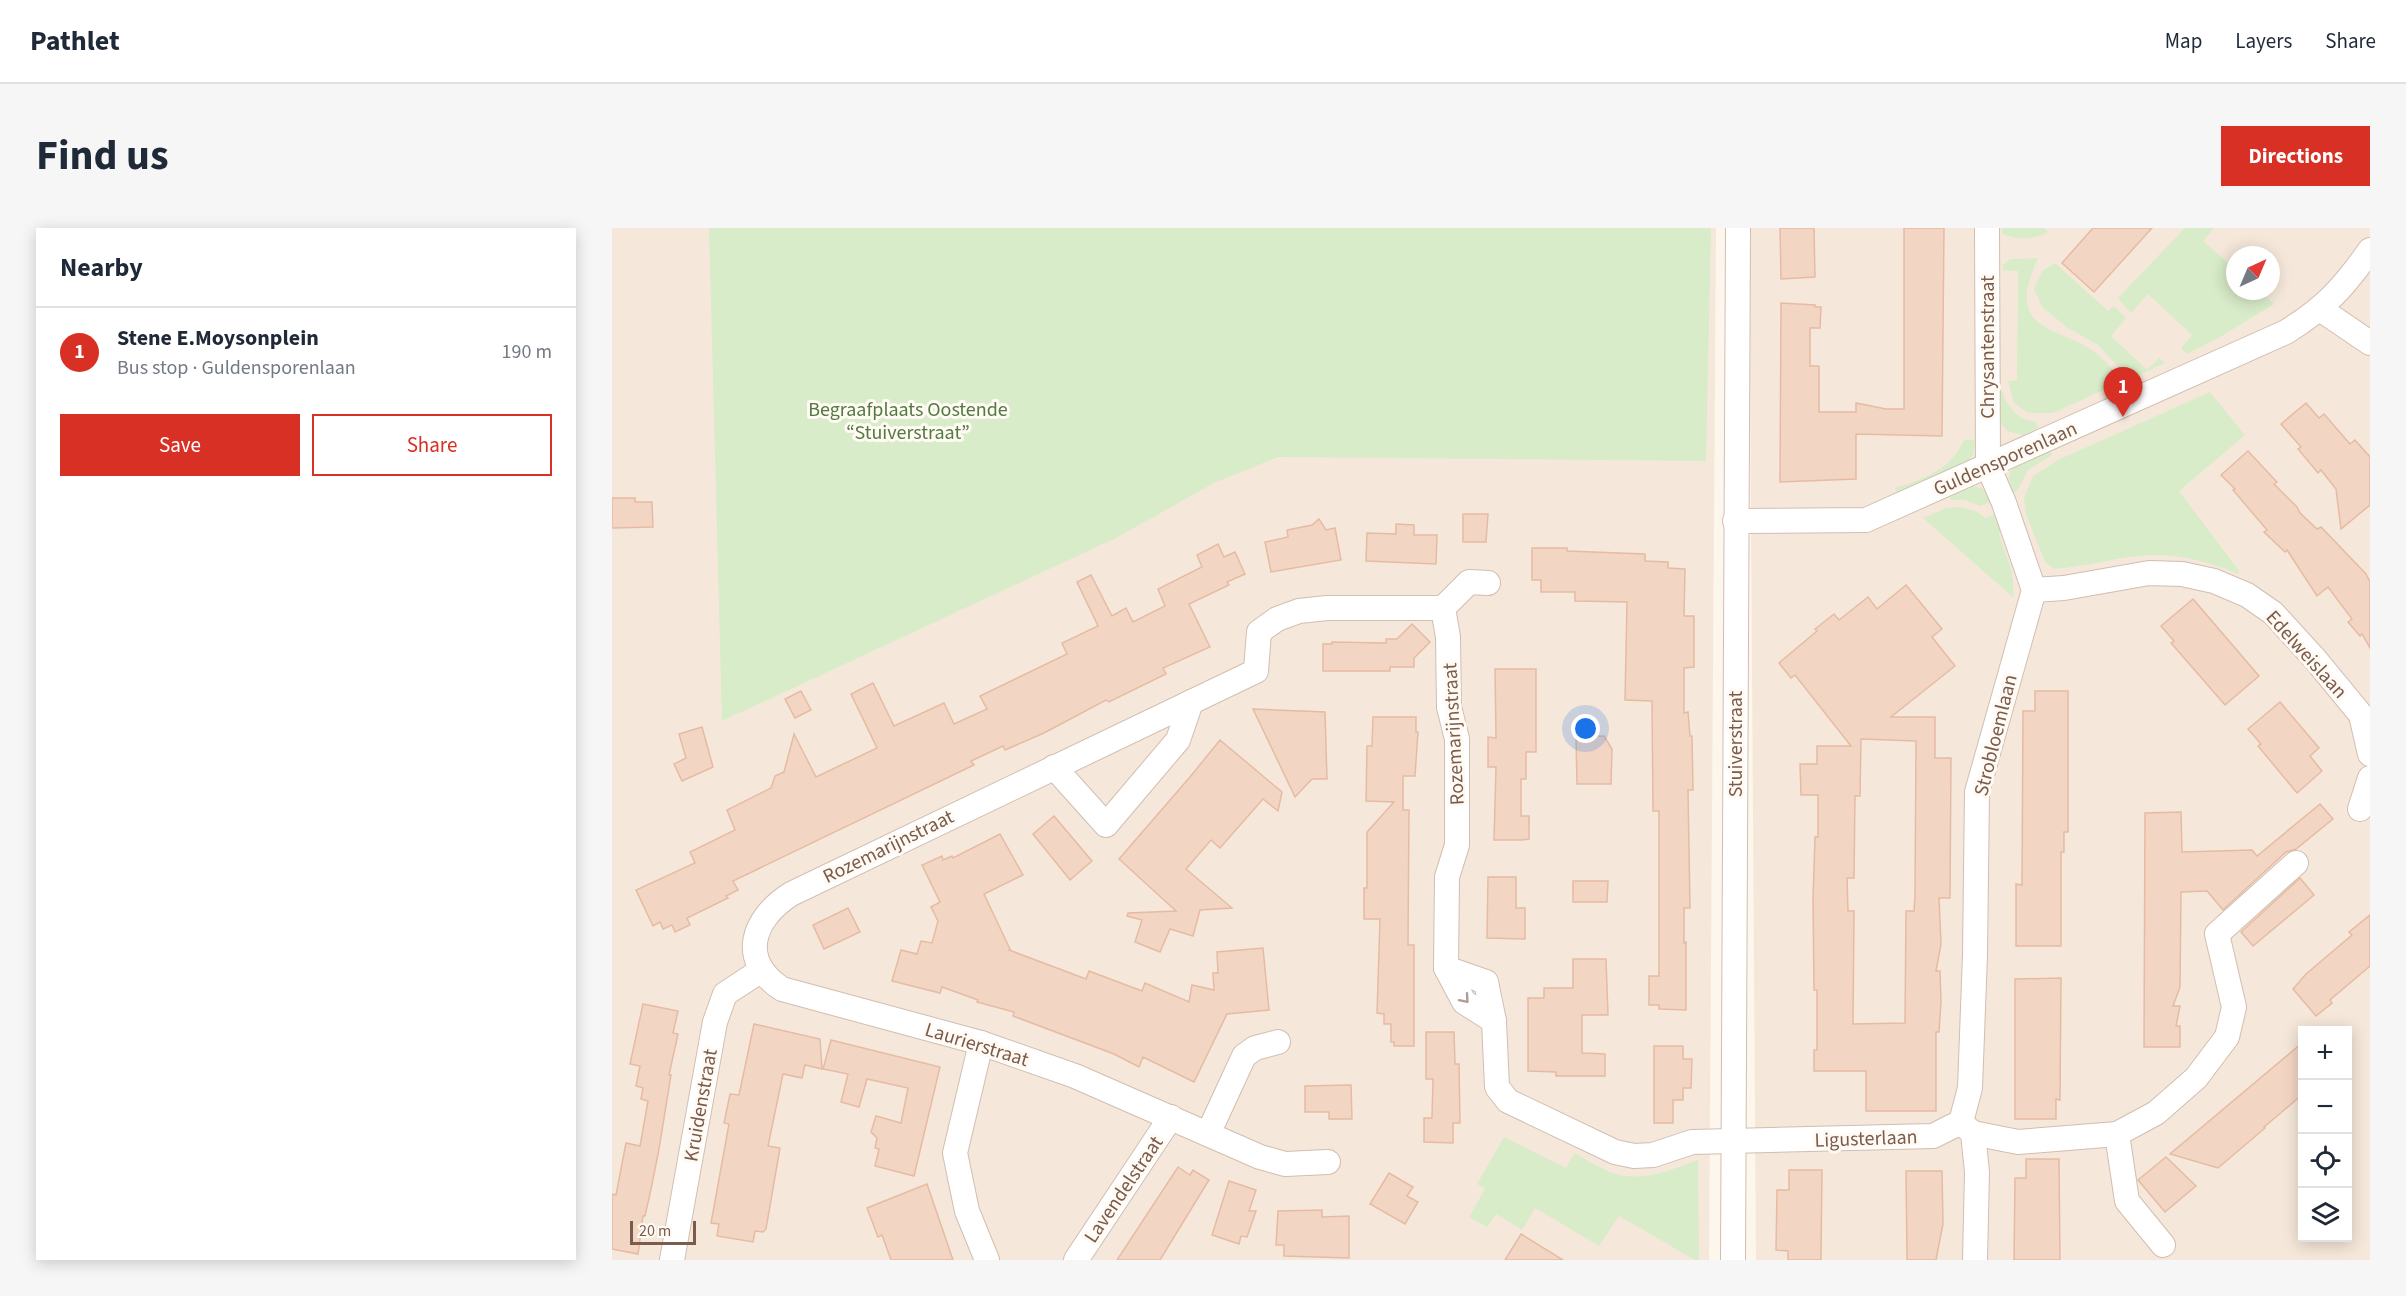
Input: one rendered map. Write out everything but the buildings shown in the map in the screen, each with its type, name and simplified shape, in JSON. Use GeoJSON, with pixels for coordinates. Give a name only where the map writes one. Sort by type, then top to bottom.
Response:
{"type":"FeatureCollection","features":[{"type":"Feature","properties":{"kind":"street","name":"Stuiverstraat"},"geometry":{"type":"LineString","coordinates":[[1733,1260],[1738,228]]}},
{"type":"Feature","properties":{"kind":"street","name":"Chrysantenstraat"},"geometry":{"type":"LineString","coordinates":[[1987,228],[1988,466]]}},
{"type":"Feature","properties":{"kind":"street","name":"Guldensporenlaan"},"geometry":{"type":"LineString","coordinates":[[1735,521],[1866,520],[2286,332],[2320,309],[2339,292],[2370,250]]}},
{"type":"Feature","properties":{"kind":"street"},"geometry":{"type":"LineString","coordinates":[[2320,309],[2370,343]]}},
{"type":"Feature","properties":{"kind":"street"},"geometry":{"type":"LineString","coordinates":[[1988,466],[2004,503],[2034,590]]}},
{"type":"Feature","properties":{"kind":"street","name":"Edelweislaan"},"geometry":{"type":"LineString","coordinates":[[2034,590],[2064,588],[2160,573],[2182,574],[2214,581],[2247,595],[2273,613],[2361,715],[2370,754]]}},
{"type":"Feature","properties":{"kind":"street"},"geometry":{"type":"LineString","coordinates":[[1443,608],[1469,582],[1488,583]]}},
{"type":"Feature","properties":{"kind":"street","name":"Strobloemlaan"},"geometry":{"type":"LineString","coordinates":[[1967,1128],[1971,1088],[1975,956],[1977,792],[2034,590]]}},
{"type":"Feature","properties":{"kind":"street","name":"Rozemarijnstraat"},"geometry":{"type":"LineString","coordinates":[[758,963],[756,932],[763,918],[775,904],[791,894],[1053,767],[1256,671],[1259,632],[1278,619],[1299,611],[1327,608],[1443,608],[1449,637],[1449,707],[1457,738],[1457,845],[1447,877],[1446,968],[1464,1002],[1494,1021],[1497,1087],[1508,1101],[1615,1152],[1634,1156],[1653,1155],[1692,1142],[1732,1141]]}},
{"type":"Feature","properties":{"kind":"street"},"geometry":{"type":"LineString","coordinates":[[1053,767],[1106,825],[1178,740],[1191,702]]}},
{"type":"Feature","properties":{"kind":"street"},"geometry":{"type":"LineString","coordinates":[[2360,809],[2370,778]]}},
{"type":"Feature","properties":{"kind":"street"},"geometry":{"type":"LineString","coordinates":[[1975,1260],[1977,1172],[1967,1128],[2018,1142],[2117,1134],[2156,1113],[2196,1078],[2227,1036],[2234,1007],[2217,934],[2296,863]]}},
{"type":"Feature","properties":{"kind":"street","name":"Laurierstraat"},"geometry":{"type":"LineString","coordinates":[[758,963],[767,979],[782,989],[981,1043],[1075,1076],[1260,1157],[1285,1164],[1328,1162]]}},
{"type":"Feature","properties":{"kind":"street","name":"Kruidenstraat"},"geometry":{"type":"LineString","coordinates":[[672,1260],[715,1022],[725,994],[758,963]]}},
{"type":"Feature","properties":{"kind":"street"},"geometry":{"type":"LineString","coordinates":[[1208,1134],[1244,1056],[1255,1048],[1278,1042]]}},
{"type":"Feature","properties":{"kind":"street"},"geometry":{"type":"LineString","coordinates":[[981,1043],[955,1153],[967,1211],[987,1260]]}},
{"type":"Feature","properties":{"kind":"street","name":"Lavendelstraat"},"geometry":{"type":"LineString","coordinates":[[1076,1260],[1171,1117]]}},
{"type":"Feature","properties":{"kind":"street","name":"Ligusterlaan"},"geometry":{"type":"LineString","coordinates":[[1732,1141],[1933,1136],[1967,1128]]}},
{"type":"Feature","properties":{"kind":"street"},"geometry":{"type":"LineString","coordinates":[[2117,1134],[2127,1201],[2163,1245]]}},
{"type":"Feature","properties":{"kind":"shaded area"},"geometry":{"type":"Polygon","coordinates":[[[612,228],[1716,228],[1709,1260],[612,1260],[612,228]]]}},
{"type":"Feature","properties":{"kind":"shaded area"},"geometry":{"type":"Polygon","coordinates":[[[1749,228],[2370,228],[2370,1260],[1756,1260],[1749,228]]]}},
{"type":"Feature","properties":{"kind":"green space","name":"Begraafplaats Oostende “Stuiverstraat”"},"geometry":{"type":"Polygon","coordinates":[[[709,228],[1711,228],[1706,461],[1278,457],[1214,483],[1116,538],[722,721],[709,228]]]}},
{"type":"Feature","properties":{"kind":"green space"},"geometry":{"type":"Polygon","coordinates":[[[2002,228],[2043,228],[2048,232],[2036,237],[2020,238],[2002,234],[2002,228]]]}},
{"type":"Feature","properties":{"kind":"green space"},"geometry":{"type":"Polygon","coordinates":[[[2185,228],[2214,228],[2203,241],[2226,261],[2226,300],[2269,300],[2274,304],[2217,339],[2187,354],[2181,348],[2192,335],[2148,294],[2131,313],[2118,298],[2185,228]]]}},
{"type":"Feature","properties":{"kind":"green space"},"geometry":{"type":"Polygon","coordinates":[[[2038,258],[2027,290],[2029,309],[2033,317],[2041,325],[2095,352],[2123,381],[2053,413],[2028,413],[2014,403],[2008,381],[2017,380],[2018,271],[2003,270],[2003,265],[2010,259],[2038,258]]]}},
{"type":"Feature","properties":{"kind":"green space"},"geometry":{"type":"Polygon","coordinates":[[[2055,263],[2108,311],[2114,306],[2126,318],[2111,336],[2147,370],[2159,358],[2165,363],[2130,379],[2098,345],[2068,328],[2042,307],[2034,289],[2042,271],[2055,263]]]}},
{"type":"Feature","properties":{"kind":"green space"},"geometry":{"type":"Polygon","coordinates":[[[1997,391],[2002,391],[2018,416],[2036,422],[2038,428],[2023,435],[2007,431],[1998,420],[1997,391]]]}},
{"type":"Feature","properties":{"kind":"green space"},"geometry":{"type":"Polygon","coordinates":[[[2210,392],[2245,435],[2179,491],[2239,571],[2238,574],[2196,560],[2163,555],[2127,557],[2054,569],[2045,562],[2026,514],[2024,497],[2033,476],[2060,459],[2210,392]]]}},
{"type":"Feature","properties":{"kind":"green space"},"geometry":{"type":"Polygon","coordinates":[[[1964,440],[1975,440],[1973,455],[1968,461],[1897,494],[1895,488],[1927,477],[1944,466],[1959,450],[1964,440]]]}},
{"type":"Feature","properties":{"kind":"green space"},"geometry":{"type":"Polygon","coordinates":[[[2048,449],[2052,455],[2028,470],[2017,491],[2013,493],[2009,478],[2010,472],[2024,459],[2048,449]]]}},
{"type":"Feature","properties":{"kind":"green space"},"geometry":{"type":"Polygon","coordinates":[[[1974,486],[1987,491],[1994,501],[1979,506],[1965,500],[1951,500],[1949,496],[1974,486]]]}},
{"type":"Feature","properties":{"kind":"green space"},"geometry":{"type":"Polygon","coordinates":[[[1961,507],[1977,512],[1985,518],[1998,512],[2003,526],[1999,535],[2012,572],[2014,598],[1923,518],[1946,508],[1961,507]]]}},
{"type":"Feature","properties":{"kind":"green space"},"geometry":{"type":"Polygon","coordinates":[[[1504,1137],[1566,1168],[1574,1153],[1605,1170],[1627,1176],[1658,1173],[1698,1160],[1699,1260],[1695,1260],[1619,1216],[1599,1246],[1535,1208],[1522,1230],[1496,1214],[1487,1227],[1469,1217],[1485,1189],[1477,1184],[1504,1137]]]}},
{"type":"Feature","properties":{"kind":"place","name":"Stene E.Moysonplein"},"geometry":{"type":"Point","coordinates":[2123,417]}}]}
